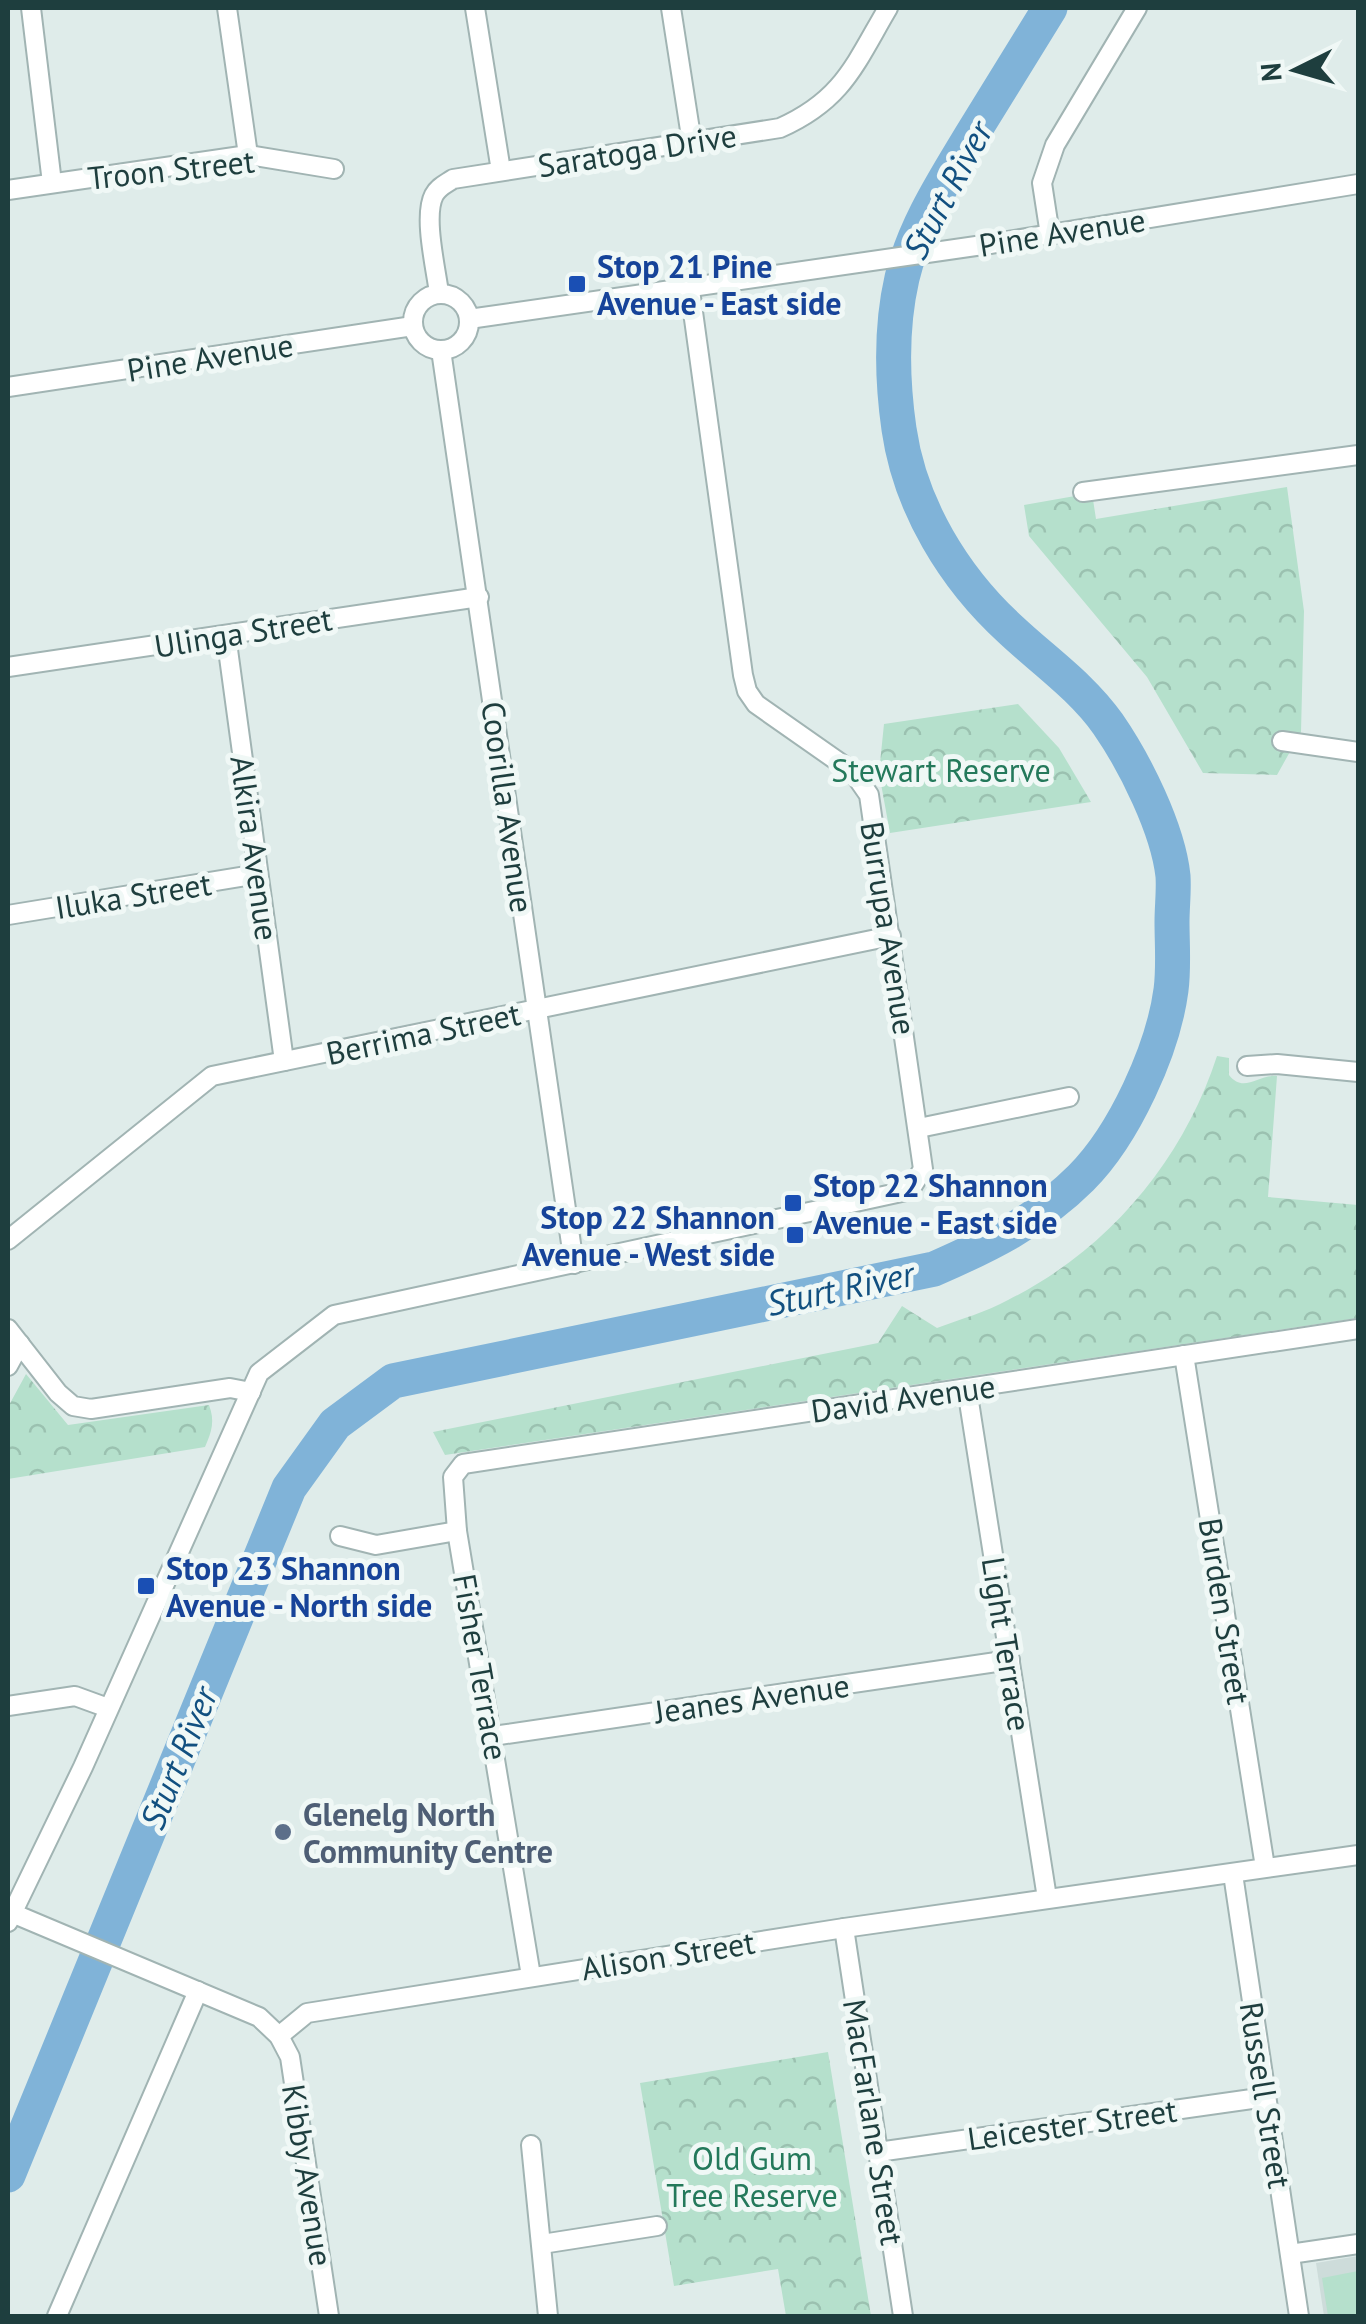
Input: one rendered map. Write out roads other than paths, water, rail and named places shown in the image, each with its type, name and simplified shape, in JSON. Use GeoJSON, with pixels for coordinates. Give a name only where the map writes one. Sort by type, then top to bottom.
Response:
{"type":"FeatureCollection","features":[{"type":"Feature","properties":{"kind":"street"},"geometry":{"type":"LineString","coordinates":[[31,8],[52,183]]}},
{"type":"Feature","properties":{"kind":"street"},"geometry":{"type":"LineString","coordinates":[[227,8],[248,156]]}},
{"type":"Feature","properties":{"kind":"street"},"geometry":{"type":"LineString","coordinates":[[475,8],[501,171]]}},
{"type":"Feature","properties":{"kind":"street"},"geometry":{"type":"LineString","coordinates":[[671,8],[692,144]]}},
{"type":"Feature","properties":{"kind":"street","name":"Saratoga Drive"},"geometry":{"type":"LineString","coordinates":[[439,294],[430,213],[432,198],[453,179],[780,128],[812,114],[842,86],[888,8]]}},
{"type":"Feature","properties":{"kind":"street"},"geometry":{"type":"LineString","coordinates":[[1050,235],[1042,183],[1055,146],[1138,8]]}},
{"type":"Feature","properties":{"kind":"street","name":"Troon Street"},"geometry":{"type":"LineString","coordinates":[[8,190],[248,156],[334,169]]}},
{"type":"Feature","properties":{"kind":"street","name":"Pine Avenue"},"geometry":{"type":"LineString","coordinates":[[469,319],[690,290],[1358,184]]}},
{"type":"Feature","properties":{"kind":"street","name":"Burrupa Avenue"},"geometry":{"type":"LineString","coordinates":[[574,1264],[910,1190],[924,1169],[869,794],[862,782],[756,704],[747,691],[690,290]]}},
{"type":"Feature","properties":{"kind":"street"},"geometry":{"type":"LineString","coordinates":[[439,294],[454,296],[464,305],[469,319],[465,336],[453,348],[441,350],[428,347],[417,338],[413,326],[417,306],[429,296],[439,294]]}},
{"type":"Feature","properties":{"kind":"street","name":"Pine Avenue"},"geometry":{"type":"LineString","coordinates":[[8,388],[413,326]]}},
{"type":"Feature","properties":{"kind":"street","name":"Coorilla Avenue"},"geometry":{"type":"LineString","coordinates":[[441,350],[574,1264]]}},
{"type":"Feature","properties":{"kind":"street"},"geometry":{"type":"LineString","coordinates":[[1083,492],[1358,455]]}},
{"type":"Feature","properties":{"kind":"street","name":"Ulinga Street"},"geometry":{"type":"LineString","coordinates":[[8,667],[479,597]]}},
{"type":"Feature","properties":{"kind":"street","name":"Alkira Avenue"},"geometry":{"type":"LineString","coordinates":[[226,636],[284,1061]]}},
{"type":"Feature","properties":{"kind":"street"},"geometry":{"type":"LineString","coordinates":[[1282,741],[1358,752]]}},
{"type":"Feature","properties":{"kind":"street","name":"Iluka Street"},"geometry":{"type":"LineString","coordinates":[[8,916],[258,874]]}},
{"type":"Feature","properties":{"kind":"street","name":"Berrima Street"},"geometry":{"type":"LineString","coordinates":[[8,1240],[212,1076],[891,936]]}},
{"type":"Feature","properties":{"kind":"street"},"geometry":{"type":"LineString","coordinates":[[1247,1066],[1277,1064],[1358,1072]]}},
{"type":"Feature","properties":{"kind":"street"},"geometry":{"type":"LineString","coordinates":[[919,1128],[1069,1097]]}},
{"type":"Feature","properties":{"kind":"street"},"geometry":{"type":"LineString","coordinates":[[278,2036],[259,2017],[54,1930],[10,1918],[83,1767],[259,1374],[334,1315],[574,1264]]}},
{"type":"Feature","properties":{"kind":"street","name":"David Avenue"},"geometry":{"type":"LineString","coordinates":[[453,1476],[463,1464],[475,1460],[1358,1329]]}},
{"type":"Feature","properties":{"kind":"street"},"geometry":{"type":"LineString","coordinates":[[14,1337],[73,1406],[91,1409],[230,1388],[250,1392]]}},
{"type":"Feature","properties":{"kind":"street"},"geometry":{"type":"LineString","coordinates":[[8,1366],[14,1337]]}},
{"type":"Feature","properties":{"kind":"street","name":"Burden Street"},"geometry":{"type":"LineString","coordinates":[[1184,1355],[1265,1867]]}},
{"type":"Feature","properties":{"kind":"street","name":"Light Terrace"},"geometry":{"type":"LineString","coordinates":[[967,1389],[1047,1898]]}},
{"type":"Feature","properties":{"kind":"street","name":"Fisher Terrace"},"geometry":{"type":"LineString","coordinates":[[453,1476],[457,1532],[531,1976]]}},
{"type":"Feature","properties":{"kind":"street"},"geometry":{"type":"LineString","coordinates":[[340,1536],[376,1545],[457,1532]]}},
{"type":"Feature","properties":{"kind":"street","name":"Jeanes Avenue"},"geometry":{"type":"LineString","coordinates":[[494,1736],[1010,1660]]}},
{"type":"Feature","properties":{"kind":"street"},"geometry":{"type":"LineString","coordinates":[[8,1706],[75,1696],[108,1708]]}},
{"type":"Feature","properties":{"kind":"street","name":"Alison Street"},"geometry":{"type":"LineString","coordinates":[[278,2036],[306,2013],[844,1928],[1358,1855]]}},
{"type":"Feature","properties":{"kind":"street","name":"Russell Street"},"geometry":{"type":"LineString","coordinates":[[1233,1874],[1300,2316]]}},
{"type":"Feature","properties":{"kind":"street","name":"MacFarlane Street"},"geometry":{"type":"LineString","coordinates":[[844,1928],[903,2316]]}},
{"type":"Feature","properties":{"kind":"street"},"geometry":{"type":"LineString","coordinates":[[57,2316],[198,1991]]}},
{"type":"Feature","properties":{"kind":"street","name":"Kibby Avenue"},"geometry":{"type":"LineString","coordinates":[[278,2036],[290,2057],[329,2316]]}},
{"type":"Feature","properties":{"kind":"street","name":"Leicester Street"},"geometry":{"type":"LineString","coordinates":[[878,2152],[1266,2097]]}},
{"type":"Feature","properties":{"kind":"street"},"geometry":{"type":"LineString","coordinates":[[531,2144],[548,2316]]}},
{"type":"Feature","properties":{"kind":"street"},"geometry":{"type":"LineString","coordinates":[[542,2244],[657,2226]]}},
{"type":"Feature","properties":{"kind":"street"},"geometry":{"type":"LineString","coordinates":[[1290,2254],[1358,2244]]}},
{"type":"Feature","properties":{"kind":"waterway","name":"Sturt River"},"geometry":{"type":"LineString","coordinates":[[8,2175],[289,1488],[335,1424],[393,1381],[934,1269],[1012,1231],[1065,1193],[1097,1160],[1139,1090],[1160,1039],[1172,982],[1173,876],[1165,838],[1139,777],[1108,724],[1074,686],[990,610],[953,564],[913,486],[899,429],[895,391],[896,315],[914,241],[951,170],[1050,8]]}},
{"type":"Feature","properties":{"kind":"place","name":"Stop 21 Pine Avenue - East side"},"geometry":{"type":"Point","coordinates":[577,284]}},
{"type":"Feature","properties":{"kind":"place","name":"Stop 22 Shannon Avenue - East side"},"geometry":{"type":"Point","coordinates":[793,1203]}},
{"type":"Feature","properties":{"kind":"place","name":"Stop 22 Shannon Avenue - West side"},"geometry":{"type":"Point","coordinates":[795,1235]}},
{"type":"Feature","properties":{"kind":"place","name":"Stop 23 Shannon Avenue - North side"},"geometry":{"type":"Point","coordinates":[146,1586]}},
{"type":"Feature","properties":{"kind":"place","name":"Glenelg North Community Centre"},"geometry":{"type":"Point","coordinates":[283,1832]}},
{"type":"Feature","properties":{"kind":"park label","name":"Stewart Reserve"},"geometry":{"type":"Point","coordinates":[941,770]}},
{"type":"Feature","properties":{"kind":"park label","name":"Old Gum Tree Reserve"},"geometry":{"type":"Point","coordinates":[752,2176]}}]}
